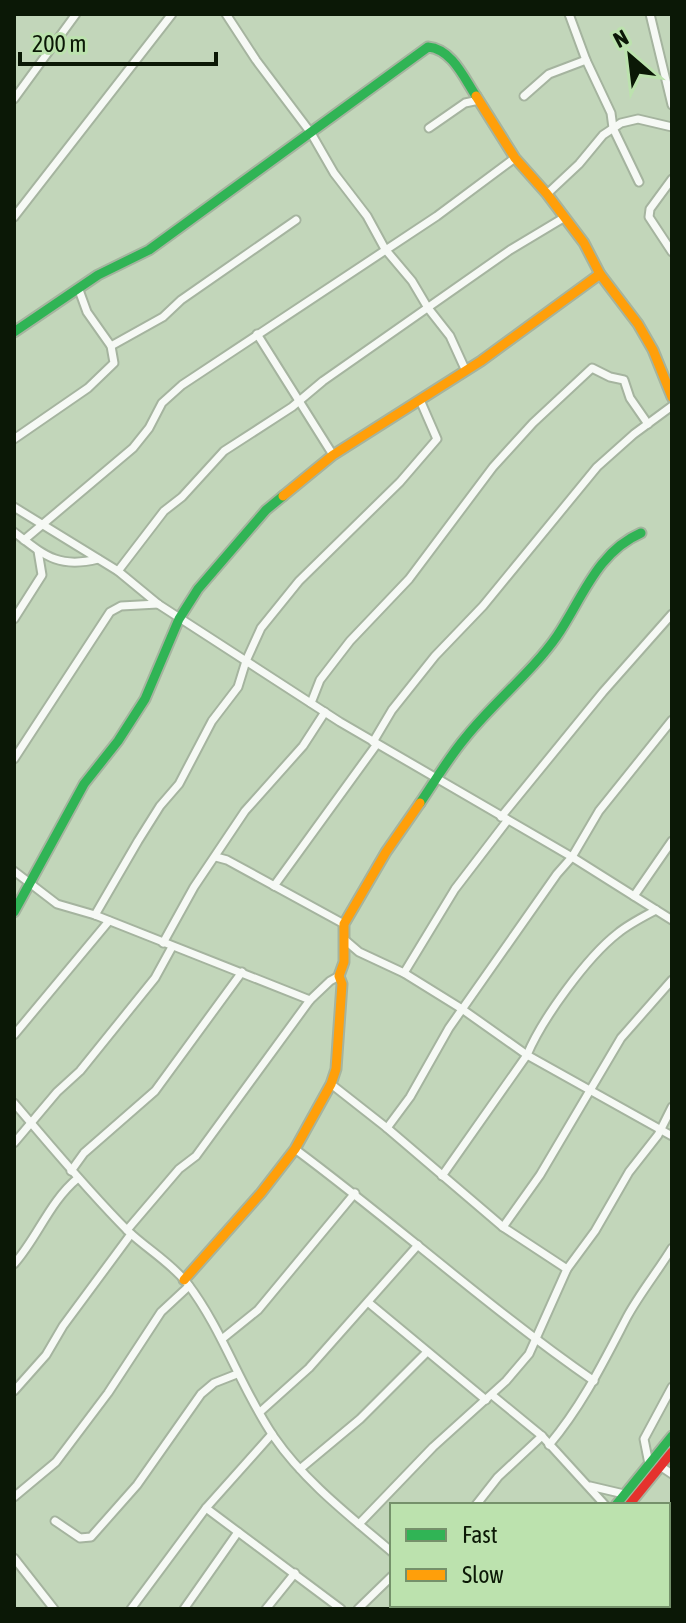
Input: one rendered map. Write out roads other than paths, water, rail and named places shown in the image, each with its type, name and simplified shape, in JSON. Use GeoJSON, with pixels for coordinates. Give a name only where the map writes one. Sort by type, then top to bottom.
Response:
{"type":"FeatureCollection","features":[{"type":"Feature","properties":{"kind":"main road"},"geometry":{"type":"LineString","coordinates":[[14,332],[98,275],[149,250],[428,47],[438,48],[454,62],[515,158],[584,243],[600,274],[638,324],[660,364],[672,397]]}},
{"type":"Feature","properties":{"kind":"main road"},"geometry":{"type":"LineString","coordinates":[[14,912],[84,784],[118,741],[145,699],[179,619],[198,589],[266,510],[333,455],[481,361],[600,274]]}},
{"type":"Feature","properties":{"kind":"main road"},"geometry":{"type":"LineString","coordinates":[[186,1283],[295,1149],[331,1084],[336,1069],[344,924],[386,852],[485,713],[556,637],[580,594],[614,550],[623,541],[641,533]]}},
{"type":"Feature","properties":{"kind":"main road"},"geometry":{"type":"LineString","coordinates":[[617,1503],[672,1436]]}},
{"type":"Feature","properties":{"kind":"main road"},"geometry":{"type":"LineString","coordinates":[[631,1503],[672,1452]]}},
{"type":"Feature","properties":{"kind":"street"},"geometry":{"type":"LineString","coordinates":[[14,99],[76,14]]}},
{"type":"Feature","properties":{"kind":"street"},"geometry":{"type":"LineString","coordinates":[[14,217],[172,14]]}},
{"type":"Feature","properties":{"kind":"street"},"geometry":{"type":"LineString","coordinates":[[226,14],[311,133],[334,173],[367,216],[385,249],[412,281],[450,336],[465,369]]}},
{"type":"Feature","properties":{"kind":"street"},"geometry":{"type":"LineString","coordinates":[[569,14],[611,113],[613,128],[639,182]]}},
{"type":"Feature","properties":{"kind":"street"},"geometry":{"type":"LineString","coordinates":[[650,14],[672,105]]}},
{"type":"Feature","properties":{"kind":"street"},"geometry":{"type":"LineString","coordinates":[[524,96],[549,74],[586,60]]}},
{"type":"Feature","properties":{"kind":"street"},"geometry":{"type":"LineString","coordinates":[[429,128],[465,103],[479,100]]}},
{"type":"Feature","properties":{"kind":"street"},"geometry":{"type":"LineString","coordinates":[[611,113],[672,127]]}},
{"type":"Feature","properties":{"kind":"street"},"geometry":{"type":"LineString","coordinates":[[547,194],[613,128],[631,119]]}},
{"type":"Feature","properties":{"kind":"street"},"geometry":{"type":"LineString","coordinates":[[24,540],[133,448],[171,394],[437,216],[515,158]]}},
{"type":"Feature","properties":{"kind":"street"},"geometry":{"type":"LineString","coordinates":[[672,179],[649,213],[652,223],[672,252]]}},
{"type":"Feature","properties":{"kind":"street"},"geometry":{"type":"LineString","coordinates":[[118,571],[164,511],[238,440],[300,400],[539,230],[565,217]]}},
{"type":"Feature","properties":{"kind":"street"},"geometry":{"type":"LineString","coordinates":[[111,346],[163,317],[181,300],[296,220]]}},
{"type":"Feature","properties":{"kind":"street"},"geometry":{"type":"LineString","coordinates":[[14,439],[109,371],[114,363],[111,346],[87,312],[79,290]]}},
{"type":"Feature","properties":{"kind":"street"},"geometry":{"type":"LineString","coordinates":[[257,334],[333,455]]}},
{"type":"Feature","properties":{"kind":"street"},"geometry":{"type":"LineString","coordinates":[[311,703],[320,680],[350,641],[404,586],[493,467],[533,423],[592,368],[624,380],[630,398],[648,424]]}},
{"type":"Feature","properties":{"kind":"street"},"geometry":{"type":"LineString","coordinates":[[95,915],[145,829],[179,784],[212,721],[238,687],[261,628],[299,581],[400,482],[437,439],[420,400]]}},
{"type":"Feature","properties":{"kind":"street"},"geometry":{"type":"LineString","coordinates":[[274,886],[375,743],[392,710],[435,656],[483,606],[560,509],[612,452],[672,406]]}},
{"type":"Feature","properties":{"kind":"street"},"geometry":{"type":"LineString","coordinates":[[14,507],[118,571],[179,619],[325,712],[572,857],[672,920]]}},
{"type":"Feature","properties":{"kind":"street"},"geometry":{"type":"LineString","coordinates":[[14,532],[38,551],[63,563],[79,564],[98,559]]}},
{"type":"Feature","properties":{"kind":"street"},"geometry":{"type":"LineString","coordinates":[[14,619],[42,575],[38,551]]}},
{"type":"Feature","properties":{"kind":"street"},"geometry":{"type":"LineString","coordinates":[[14,759],[110,612],[121,606],[158,604]]}},
{"type":"Feature","properties":{"kind":"street"},"geometry":{"type":"LineString","coordinates":[[404,973],[455,889],[504,819],[603,692],[672,614]]}},
{"type":"Feature","properties":{"kind":"street"},"geometry":{"type":"LineString","coordinates":[[163,943],[186,901],[245,811],[303,746],[325,712]]}},
{"type":"Feature","properties":{"kind":"street"},"geometry":{"type":"LineString","coordinates":[[387,1128],[410,1097],[449,1028],[572,857],[599,811],[672,720]]}},
{"type":"Feature","properties":{"kind":"street"},"geometry":{"type":"LineString","coordinates":[[634,896],[672,841]]}},
{"type":"Feature","properties":{"kind":"street"},"geometry":{"type":"LineString","coordinates":[[216,857],[344,924]]}},
{"type":"Feature","properties":{"kind":"street"},"geometry":{"type":"LineString","coordinates":[[14,871],[57,904],[95,915],[310,1000]]}},
{"type":"Feature","properties":{"kind":"street"},"geometry":{"type":"LineString","coordinates":[[442,1176],[527,1055],[573,980],[618,933],[656,910]]}},
{"type":"Feature","properties":{"kind":"street"},"geometry":{"type":"LineString","coordinates":[[14,1035],[109,921]]}},
{"type":"Feature","properties":{"kind":"street"},"geometry":{"type":"LineString","coordinates":[[345,940],[359,952],[404,973],[462,1009],[527,1055],[672,1136]]}},
{"type":"Feature","properties":{"kind":"street"},"geometry":{"type":"LineString","coordinates":[[14,1143],[57,1092],[80,1071],[155,978],[172,947]]}},
{"type":"Feature","properties":{"kind":"street"},"geometry":{"type":"LineString","coordinates":[[344,962],[359,952]]}},
{"type":"Feature","properties":{"kind":"street"},"geometry":{"type":"LineString","coordinates":[[71,1171],[84,1153],[155,1091],[242,972]]}},
{"type":"Feature","properties":{"kind":"street"},"geometry":{"type":"LineString","coordinates":[[14,1391],[46,1355],[129,1232],[179,1169],[196,1156],[310,1000],[339,976]]}},
{"type":"Feature","properties":{"kind":"street"},"geometry":{"type":"LineString","coordinates":[[503,1227],[540,1175],[632,1023],[672,980]]}},
{"type":"Feature","properties":{"kind":"street"},"geometry":{"type":"LineString","coordinates":[[331,1084],[503,1227],[567,1269]]}},
{"type":"Feature","properties":{"kind":"street"},"geometry":{"type":"LineString","coordinates":[[14,1103],[71,1171],[129,1232],[158,1254],[186,1283],[222,1339],[237,1374],[272,1434],[300,1469],[390,1550]]}},
{"type":"Feature","properties":{"kind":"street"},"geometry":{"type":"LineString","coordinates":[[359,1524],[433,1447],[489,1398],[529,1354],[567,1269],[595,1231],[629,1172],[658,1135],[672,1107]]}},
{"type":"Feature","properties":{"kind":"street"},"geometry":{"type":"LineString","coordinates":[[295,1149],[355,1193],[536,1341],[594,1381]]}},
{"type":"Feature","properties":{"kind":"street"},"geometry":{"type":"LineString","coordinates":[[14,1264],[34,1239],[52,1206],[78,1178]]}},
{"type":"Feature","properties":{"kind":"street"},"geometry":{"type":"LineString","coordinates":[[222,1339],[258,1310],[355,1193]]}},
{"type":"Feature","properties":{"kind":"street"},"geometry":{"type":"LineString","coordinates":[[260,1412],[309,1368],[418,1245]]}},
{"type":"Feature","properties":{"kind":"street"},"geometry":{"type":"LineString","coordinates":[[549,1445],[580,1405],[629,1314],[672,1248]]}},
{"type":"Feature","properties":{"kind":"street"},"geometry":{"type":"LineString","coordinates":[[14,1497],[56,1462],[108,1393],[161,1312],[186,1283]]}},
{"type":"Feature","properties":{"kind":"street"},"geometry":{"type":"LineString","coordinates":[[369,1303],[427,1352],[542,1436],[603,1503]]}},
{"type":"Feature","properties":{"kind":"street"},"geometry":{"type":"LineString","coordinates":[[300,1469],[360,1419],[427,1352]]}},
{"type":"Feature","properties":{"kind":"street"},"geometry":{"type":"LineString","coordinates":[[55,1521],[80,1538],[91,1537],[137,1485],[201,1394],[214,1383],[237,1374]]}},
{"type":"Feature","properties":{"kind":"street"},"geometry":{"type":"LineString","coordinates":[[649,1464],[644,1439],[672,1387]]}},
{"type":"Feature","properties":{"kind":"street"},"geometry":{"type":"LineString","coordinates":[[131,1609],[206,1508],[272,1434]]}},
{"type":"Feature","properties":{"kind":"street"},"geometry":{"type":"LineString","coordinates":[[478,1503],[498,1477],[542,1436]]}},
{"type":"Feature","properties":{"kind":"street"},"geometry":{"type":"LineString","coordinates":[[660,1466],[672,1474]]}},
{"type":"Feature","properties":{"kind":"street"},"geometry":{"type":"LineString","coordinates":[[590,1486],[624,1494]]}},
{"type":"Feature","properties":{"kind":"street"},"geometry":{"type":"LineString","coordinates":[[206,1508],[341,1609]]}},
{"type":"Feature","properties":{"kind":"street"},"geometry":{"type":"LineString","coordinates":[[184,1609],[238,1532]]}},
{"type":"Feature","properties":{"kind":"street"},"geometry":{"type":"LineString","coordinates":[[14,1558],[54,1609]]}},
{"type":"Feature","properties":{"kind":"street"},"geometry":{"type":"LineString","coordinates":[[266,1609],[295,1573]]}},
{"type":"Feature","properties":{"kind":"street"},"geometry":{"type":"LineString","coordinates":[[358,1609],[390,1578]]}}]}
